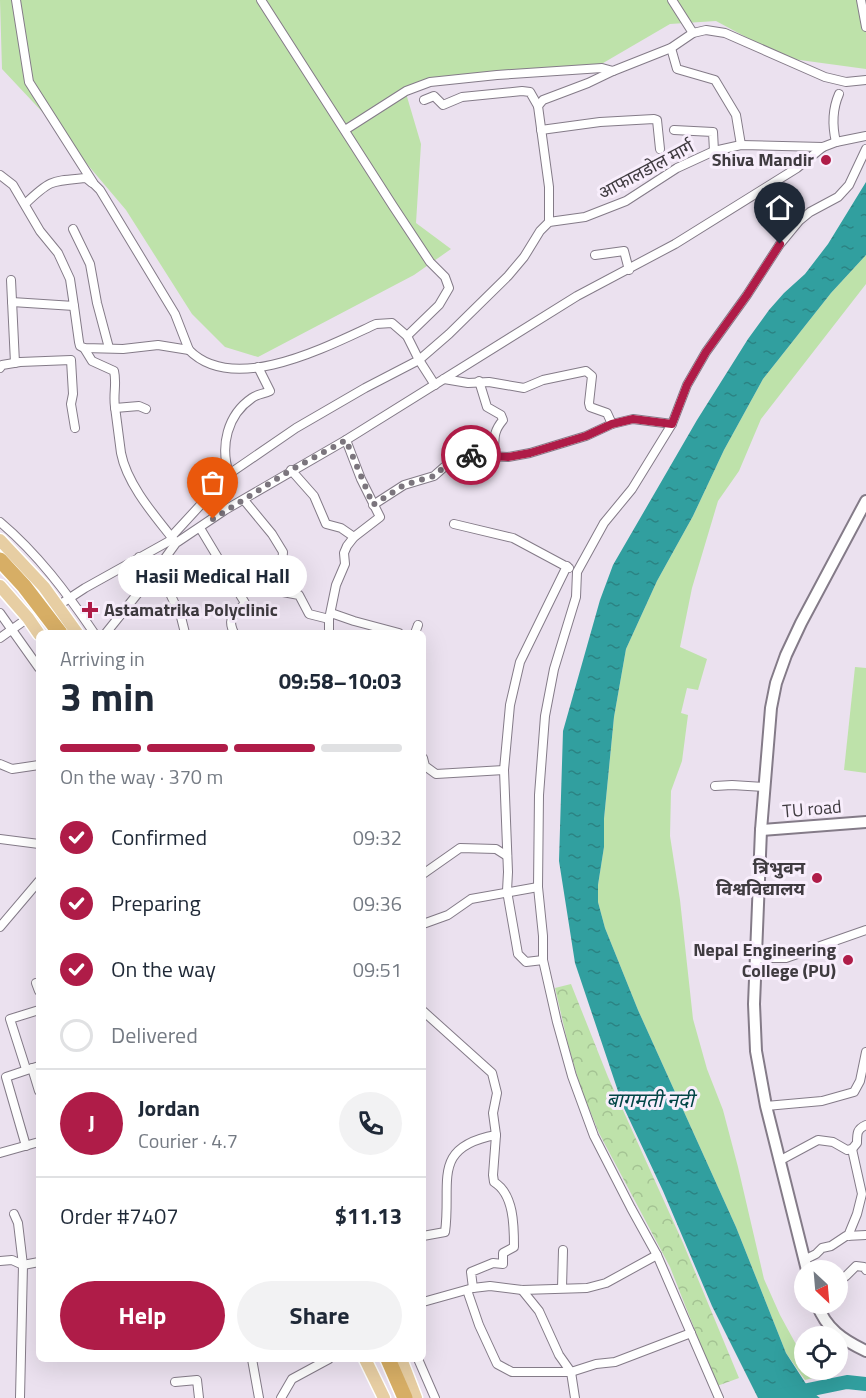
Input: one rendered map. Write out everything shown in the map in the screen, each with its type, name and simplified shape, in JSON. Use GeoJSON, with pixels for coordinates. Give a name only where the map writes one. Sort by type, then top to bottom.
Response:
{"type":"FeatureCollection","features":[{"type":"Feature","properties":{"kind":"highway"},"geometry":{"type":"LineString","coordinates":[[0,560],[39,603],[58,630]]}},
{"type":"Feature","properties":{"kind":"highway"},"geometry":{"type":"LineString","coordinates":[[0,573],[32,607],[48,630]]}},
{"type":"Feature","properties":{"kind":"highway"},"geometry":{"type":"LineString","coordinates":[[380,1362],[396,1398]]}},
{"type":"Feature","properties":{"kind":"highway"},"geometry":{"type":"LineString","coordinates":[[389,1362],[405,1398]]}},
{"type":"Feature","properties":{"kind":"main road"},"geometry":{"type":"LineString","coordinates":[[804,1260],[778,1161],[756,1051],[755,958],[761,830],[771,708],[782,664],[801,623],[866,501]]}},
{"type":"Feature","properties":{"kind":"main road"},"geometry":{"type":"LineString","coordinates":[[0,540],[64,602],[76,630]]}},
{"type":"Feature","properties":{"kind":"main road"},"geometry":{"type":"LineString","coordinates":[[0,586],[36,630]]}},
{"type":"Feature","properties":{"kind":"main road","name":"TU road"},"geometry":{"type":"LineString","coordinates":[[761,830],[866,822]]}},
{"type":"Feature","properties":{"kind":"main road"},"geometry":{"type":"LineString","coordinates":[[821,1314],[836,1334],[866,1351]]}},
{"type":"Feature","properties":{"kind":"main road"},"geometry":{"type":"LineString","coordinates":[[366,1362],[384,1398]]}},
{"type":"Feature","properties":{"kind":"main road"},"geometry":{"type":"LineString","coordinates":[[402,1362],[416,1398]]}},
{"type":"Feature","properties":{"kind":"street"},"geometry":{"type":"LineString","coordinates":[[16,0],[29,82],[94,184]]}},
{"type":"Feature","properties":{"kind":"street"},"geometry":{"type":"LineString","coordinates":[[261,0],[299,63],[430,262],[445,277],[449,288],[439,305],[406,336]]}},
{"type":"Feature","properties":{"kind":"street"},"geometry":{"type":"LineString","coordinates":[[672,0],[693,33]]}},
{"type":"Feature","properties":{"kind":"street"},"geometry":{"type":"LineString","coordinates":[[861,0],[866,27]]}},
{"type":"Feature","properties":{"kind":"street"},"geometry":{"type":"LineString","coordinates":[[538,106],[543,100],[671,48],[693,33],[706,30],[725,33],[825,77],[846,82],[866,80]]}},
{"type":"Feature","properties":{"kind":"street"},"geometry":{"type":"LineString","coordinates":[[671,48],[677,69],[711,78],[718,84],[736,115],[741,145]]}},
{"type":"Feature","properties":{"kind":"street"},"geometry":{"type":"LineString","coordinates":[[345,130],[406,91],[430,82],[602,68],[613,71]]}},
{"type":"Feature","properties":{"kind":"street"},"geometry":{"type":"LineString","coordinates":[[108,630],[155,572],[173,540],[229,474],[296,428],[419,360],[507,276],[549,222],[549,187],[538,106],[530,92],[462,97],[443,105],[434,96],[424,100]]}},
{"type":"Feature","properties":{"kind":"street"},"geometry":{"type":"LineString","coordinates":[[836,142],[833,119],[834,105],[839,94]]}},
{"type":"Feature","properties":{"kind":"street"},"geometry":{"type":"LineString","coordinates":[[541,130],[654,118],[658,125],[660,149]]}},
{"type":"Feature","properties":{"kind":"street"},"geometry":{"type":"LineString","coordinates":[[674,130],[713,132],[714,151]]}},
{"type":"Feature","properties":{"kind":"street","name":"आफालडोल मार्ग"},"geometry":{"type":"LineString","coordinates":[[549,222],[585,217],[626,201],[676,168],[714,151],[741,145],[823,147],[866,136]]}},
{"type":"Feature","properties":{"kind":"street"},"geometry":{"type":"LineString","coordinates":[[64,602],[139,557],[200,528],[577,296],[675,244],[797,168],[823,147]]}},
{"type":"Feature","properties":{"kind":"street"},"geometry":{"type":"LineString","coordinates":[[719,1398],[657,1255],[594,1136],[572,1076],[543,960],[538,887],[538,795],[545,716],[554,669],[576,597],[577,572],[604,523],[633,489],[672,424],[687,385],[706,352],[780,244],[810,212],[838,197],[849,184],[866,149]]}},
{"type":"Feature","properties":{"kind":"street"},"geometry":{"type":"LineString","coordinates":[[0,175],[13,185],[26,204],[35,224],[58,253],[67,270],[80,346],[84,348],[92,361],[114,371],[117,381],[114,395],[115,408],[122,454],[129,473],[146,504],[173,540]]}},
{"type":"Feature","properties":{"kind":"street"},"geometry":{"type":"LineString","coordinates":[[26,204],[46,185],[55,180],[86,178],[94,184],[100,190],[175,314],[189,350]]}},
{"type":"Feature","properties":{"kind":"street"},"geometry":{"type":"LineString","coordinates":[[73,229],[90,264],[109,348]]}},
{"type":"Feature","properties":{"kind":"street"},"geometry":{"type":"LineString","coordinates":[[595,255],[624,252],[629,270]]}},
{"type":"Feature","properties":{"kind":"street"},"geometry":{"type":"LineString","coordinates":[[11,280],[15,363]]}},
{"type":"Feature","properties":{"kind":"street"},"geometry":{"type":"LineString","coordinates":[[12,302],[74,306]]}},
{"type":"Feature","properties":{"kind":"street"},"geometry":{"type":"LineString","coordinates":[[84,348],[123,349],[172,345],[189,350],[209,364],[241,368],[258,367],[293,360],[376,324],[392,323],[406,336],[435,384]]}},
{"type":"Feature","properties":{"kind":"street"},"geometry":{"type":"LineString","coordinates":[[0,368],[2,365],[15,363],[71,360],[73,394],[71,404],[75,428]]}},
{"type":"Feature","properties":{"kind":"street"},"geometry":{"type":"LineString","coordinates":[[229,474],[226,435],[229,424],[252,398],[270,392],[258,367]]}},
{"type":"Feature","properties":{"kind":"street"},"geometry":{"type":"LineString","coordinates":[[444,379],[468,383],[479,381],[524,388],[543,380],[586,371],[592,376],[590,407],[607,413],[612,424]]}},
{"type":"Feature","properties":{"kind":"street"},"geometry":{"type":"LineString","coordinates":[[479,381],[487,407],[501,415],[503,420],[494,432],[494,456]]}},
{"type":"Feature","properties":{"kind":"street"},"geometry":{"type":"LineString","coordinates":[[115,408],[139,406],[146,409]]}},
{"type":"Feature","properties":{"kind":"street"},"geometry":{"type":"LineString","coordinates":[[373,505],[404,485],[434,476],[451,461],[468,455],[508,457],[530,453],[586,436],[612,424],[633,419],[672,424]]}},
{"type":"Feature","properties":{"kind":"street"},"geometry":{"type":"LineString","coordinates":[[329,630],[336,585],[345,564],[344,553],[354,537],[380,518],[346,440]]}},
{"type":"Feature","properties":{"kind":"street"},"geometry":{"type":"LineString","coordinates":[[291,470],[314,496],[326,524],[341,528],[354,537]]}},
{"type":"Feature","properties":{"kind":"street"},"geometry":{"type":"LineString","coordinates":[[244,500],[272,534],[283,552],[280,587],[283,592],[298,595],[309,614],[330,616],[388,630]]}},
{"type":"Feature","properties":{"kind":"street"},"geometry":{"type":"LineString","coordinates":[[0,522],[39,561],[64,602],[91,630]]}},
{"type":"Feature","properties":{"kind":"street"},"geometry":{"type":"LineString","coordinates":[[454,524],[513,538],[577,572]]}},
{"type":"Feature","properties":{"kind":"street"},"geometry":{"type":"LineString","coordinates":[[200,528],[245,603],[231,618],[230,624],[233,630]]}},
{"type":"Feature","properties":{"kind":"street"},"geometry":{"type":"LineString","coordinates":[[139,557],[155,572]]}},
{"type":"Feature","properties":{"kind":"street"},"geometry":{"type":"LineString","coordinates":[[543,960],[526,963],[518,954],[507,891],[504,770],[510,705],[520,662],[567,567]]}},
{"type":"Feature","properties":{"kind":"street"},"geometry":{"type":"LineString","coordinates":[[166,585],[181,616],[184,630]]}},
{"type":"Feature","properties":{"kind":"street"},"geometry":{"type":"LineString","coordinates":[[0,613],[36,664]]}},
{"type":"Feature","properties":{"kind":"street"},"geometry":{"type":"LineString","coordinates":[[0,638],[28,618]]}},
{"type":"Feature","properties":{"kind":"street"},"geometry":{"type":"LineString","coordinates":[[0,764],[12,769],[36,765]]}},
{"type":"Feature","properties":{"kind":"street"},"geometry":{"type":"LineString","coordinates":[[426,767],[436,774],[504,770]]}},
{"type":"Feature","properties":{"kind":"street"},"geometry":{"type":"LineString","coordinates":[[715,786],[765,787]]}},
{"type":"Feature","properties":{"kind":"street"},"geometry":{"type":"LineString","coordinates":[[0,839],[36,844]]}},
{"type":"Feature","properties":{"kind":"street"},"geometry":{"type":"LineString","coordinates":[[426,872],[460,848],[496,849],[507,856]]}},
{"type":"Feature","properties":{"kind":"street"},"geometry":{"type":"LineString","coordinates":[[2,921],[36,884]]}},
{"type":"Feature","properties":{"kind":"street"},"geometry":{"type":"LineString","coordinates":[[426,923],[448,915],[471,899],[538,887]]}},
{"type":"Feature","properties":{"kind":"street"},"geometry":{"type":"LineString","coordinates":[[755,958],[786,958],[866,930]]}},
{"type":"Feature","properties":{"kind":"street"},"geometry":{"type":"LineString","coordinates":[[26,1146],[6,1079],[7,1076],[32,1068],[10,1019],[36,1011]]}},
{"type":"Feature","properties":{"kind":"street"},"geometry":{"type":"LineString","coordinates":[[426,1014],[492,1073],[497,1093],[493,1113],[496,1135],[493,1175],[494,1182],[502,1187],[507,1195],[514,1225],[514,1247],[503,1253],[503,1264],[493,1263],[471,1272],[470,1289],[479,1325],[497,1364],[512,1372],[571,1372],[596,1364],[615,1362],[691,1333]]}},
{"type":"Feature","properties":{"kind":"street"},"geometry":{"type":"LineString","coordinates":[[766,1106],[822,1101],[854,1092],[860,1081],[866,1052]]}},
{"type":"Feature","properties":{"kind":"street"},"geometry":{"type":"LineString","coordinates":[[852,1149],[857,1143],[856,1132],[866,1125]]}},
{"type":"Feature","properties":{"kind":"street"},"geometry":{"type":"LineString","coordinates":[[426,1236],[445,1232],[447,1214],[445,1194],[454,1155],[461,1147],[483,1137],[496,1135]]}},
{"type":"Feature","properties":{"kind":"street"},"geometry":{"type":"LineString","coordinates":[[778,1161],[818,1140],[833,1142],[852,1149]]}},
{"type":"Feature","properties":{"kind":"street"},"geometry":{"type":"LineString","coordinates":[[0,1153],[36,1143]]}},
{"type":"Feature","properties":{"kind":"street"},"geometry":{"type":"LineString","coordinates":[[848,1236],[862,1194],[852,1149]]}},
{"type":"Feature","properties":{"kind":"street"},"geometry":{"type":"LineString","coordinates":[[14,1214],[18,1223],[23,1265],[20,1398]]}},
{"type":"Feature","properties":{"kind":"street"},"geometry":{"type":"LineString","coordinates":[[810,1260],[822,1248],[831,1246],[848,1236],[866,1235]]}},
{"type":"Feature","properties":{"kind":"street"},"geometry":{"type":"LineString","coordinates":[[562,1288],[563,1250]]}},
{"type":"Feature","properties":{"kind":"street"},"geometry":{"type":"LineString","coordinates":[[426,1301],[490,1286],[522,1290],[587,1288],[606,1283],[657,1255]]}},
{"type":"Feature","properties":{"kind":"street"},"geometry":{"type":"LineString","coordinates":[[0,1261],[12,1260],[23,1265],[36,1263]]}},
{"type":"Feature","properties":{"kind":"street"},"geometry":{"type":"LineString","coordinates":[[848,1274],[856,1266],[866,1269]]}},
{"type":"Feature","properties":{"kind":"street"},"geometry":{"type":"LineString","coordinates":[[522,1290],[539,1311],[559,1355],[571,1372],[575,1398]]}},
{"type":"Feature","properties":{"kind":"street"},"geometry":{"type":"LineString","coordinates":[[253,1362],[259,1398]]}},
{"type":"Feature","properties":{"kind":"street"},"geometry":{"type":"LineString","coordinates":[[280,1398],[292,1379],[323,1362]]}},
{"type":"Feature","properties":{"kind":"street"},"geometry":{"type":"LineString","coordinates":[[419,1362],[435,1398]]}},
{"type":"Feature","properties":{"kind":"street"},"geometry":{"type":"LineString","coordinates":[[175,1382],[197,1380],[199,1398]]}},
{"type":"Feature","properties":{"kind":"green space"},"geometry":{"type":"Polygon","coordinates":[[[0,0],[866,0],[866,69],[785,58],[716,21],[670,24],[598,66],[441,78],[405,90],[421,144],[416,223],[451,249],[414,275],[258,357],[225,347],[192,314],[126,210],[48,118],[2,69],[0,0]]]}},
{"type":"Feature","properties":{"kind":"green space"},"geometry":{"type":"Polygon","coordinates":[[[866,255],[866,284],[761,419],[739,471],[718,501],[692,588],[680,647],[707,659],[698,690],[687,688],[681,713],[688,715],[682,761],[671,791],[670,836],[680,900],[693,1019],[707,1069],[723,1110],[764,1279],[794,1341],[794,1364],[786,1353],[736,1227],[638,1010],[605,928],[598,902],[598,885],[604,847],[604,819],[614,717],[626,649],[657,581],[763,379],[831,293],[866,255]]]}},
{"type":"Feature","properties":{"kind":"green space"},"geometry":{"type":"Polygon","coordinates":[[[855,667],[866,668],[866,773],[844,770],[855,667]]]}},
{"type":"Feature","properties":{"kind":"green space"},"geometry":{"type":"Polygon","coordinates":[[[571,984],[608,1077],[683,1243],[739,1378],[717,1386],[670,1267],[599,1133],[581,1089],[555,988],[571,984]]]}},
{"type":"Feature","properties":{"kind":"water","name":"बागमती नदी"},"geometry":{"type":"Polygon","coordinates":[[[866,182],[866,255],[831,293],[763,379],[657,581],[626,649],[614,717],[604,819],[604,847],[598,885],[598,902],[605,928],[638,1010],[736,1227],[786,1353],[794,1365],[794,1380],[804,1380],[810,1390],[820,1398],[758,1398],[712,1306],[663,1191],[623,1106],[575,963],[559,861],[563,731],[600,600],[613,565],[697,420],[748,339],[769,310],[805,274],[828,244],[866,182]]]}},
{"type":"Feature","properties":{"kind":"waterway"},"geometry":{"type":"LineString","coordinates":[[768,1398],[847,1382],[866,1384]]}},
{"type":"Feature","properties":{"kind":"way so far"},"geometry":{"type":"LineString","coordinates":[[213,519],[291,470],[346,440],[373,505],[404,485],[434,476],[451,461],[471,455]]}},
{"type":"Feature","properties":{"kind":"place","name":"Shiva Mandir"},"geometry":{"type":"Point","coordinates":[826,160]}},
{"type":"Feature","properties":{"kind":"place","name":"Hasii Medical Hall"},"geometry":{"type":"Point","coordinates":[213,519]}},
{"type":"Feature","properties":{"kind":"place","name":"Astamatrika Polyclinic"},"geometry":{"type":"Point","coordinates":[90,610]}},
{"type":"Feature","properties":{"kind":"place","name":"त्रिभुवन विश्वविद्यालय"},"geometry":{"type":"Point","coordinates":[817,878]}},
{"type":"Feature","properties":{"kind":"place","name":"Nepal Engineering College (PU)"},"geometry":{"type":"Point","coordinates":[848,960]}},
{"type":"Feature","properties":{"kind":"route"},"geometry":{"type":"LineString","coordinates":[[471,455],[508,457],[530,453],[586,436],[612,424],[633,419],[672,424],[687,385],[706,352],[780,244]]}}]}
